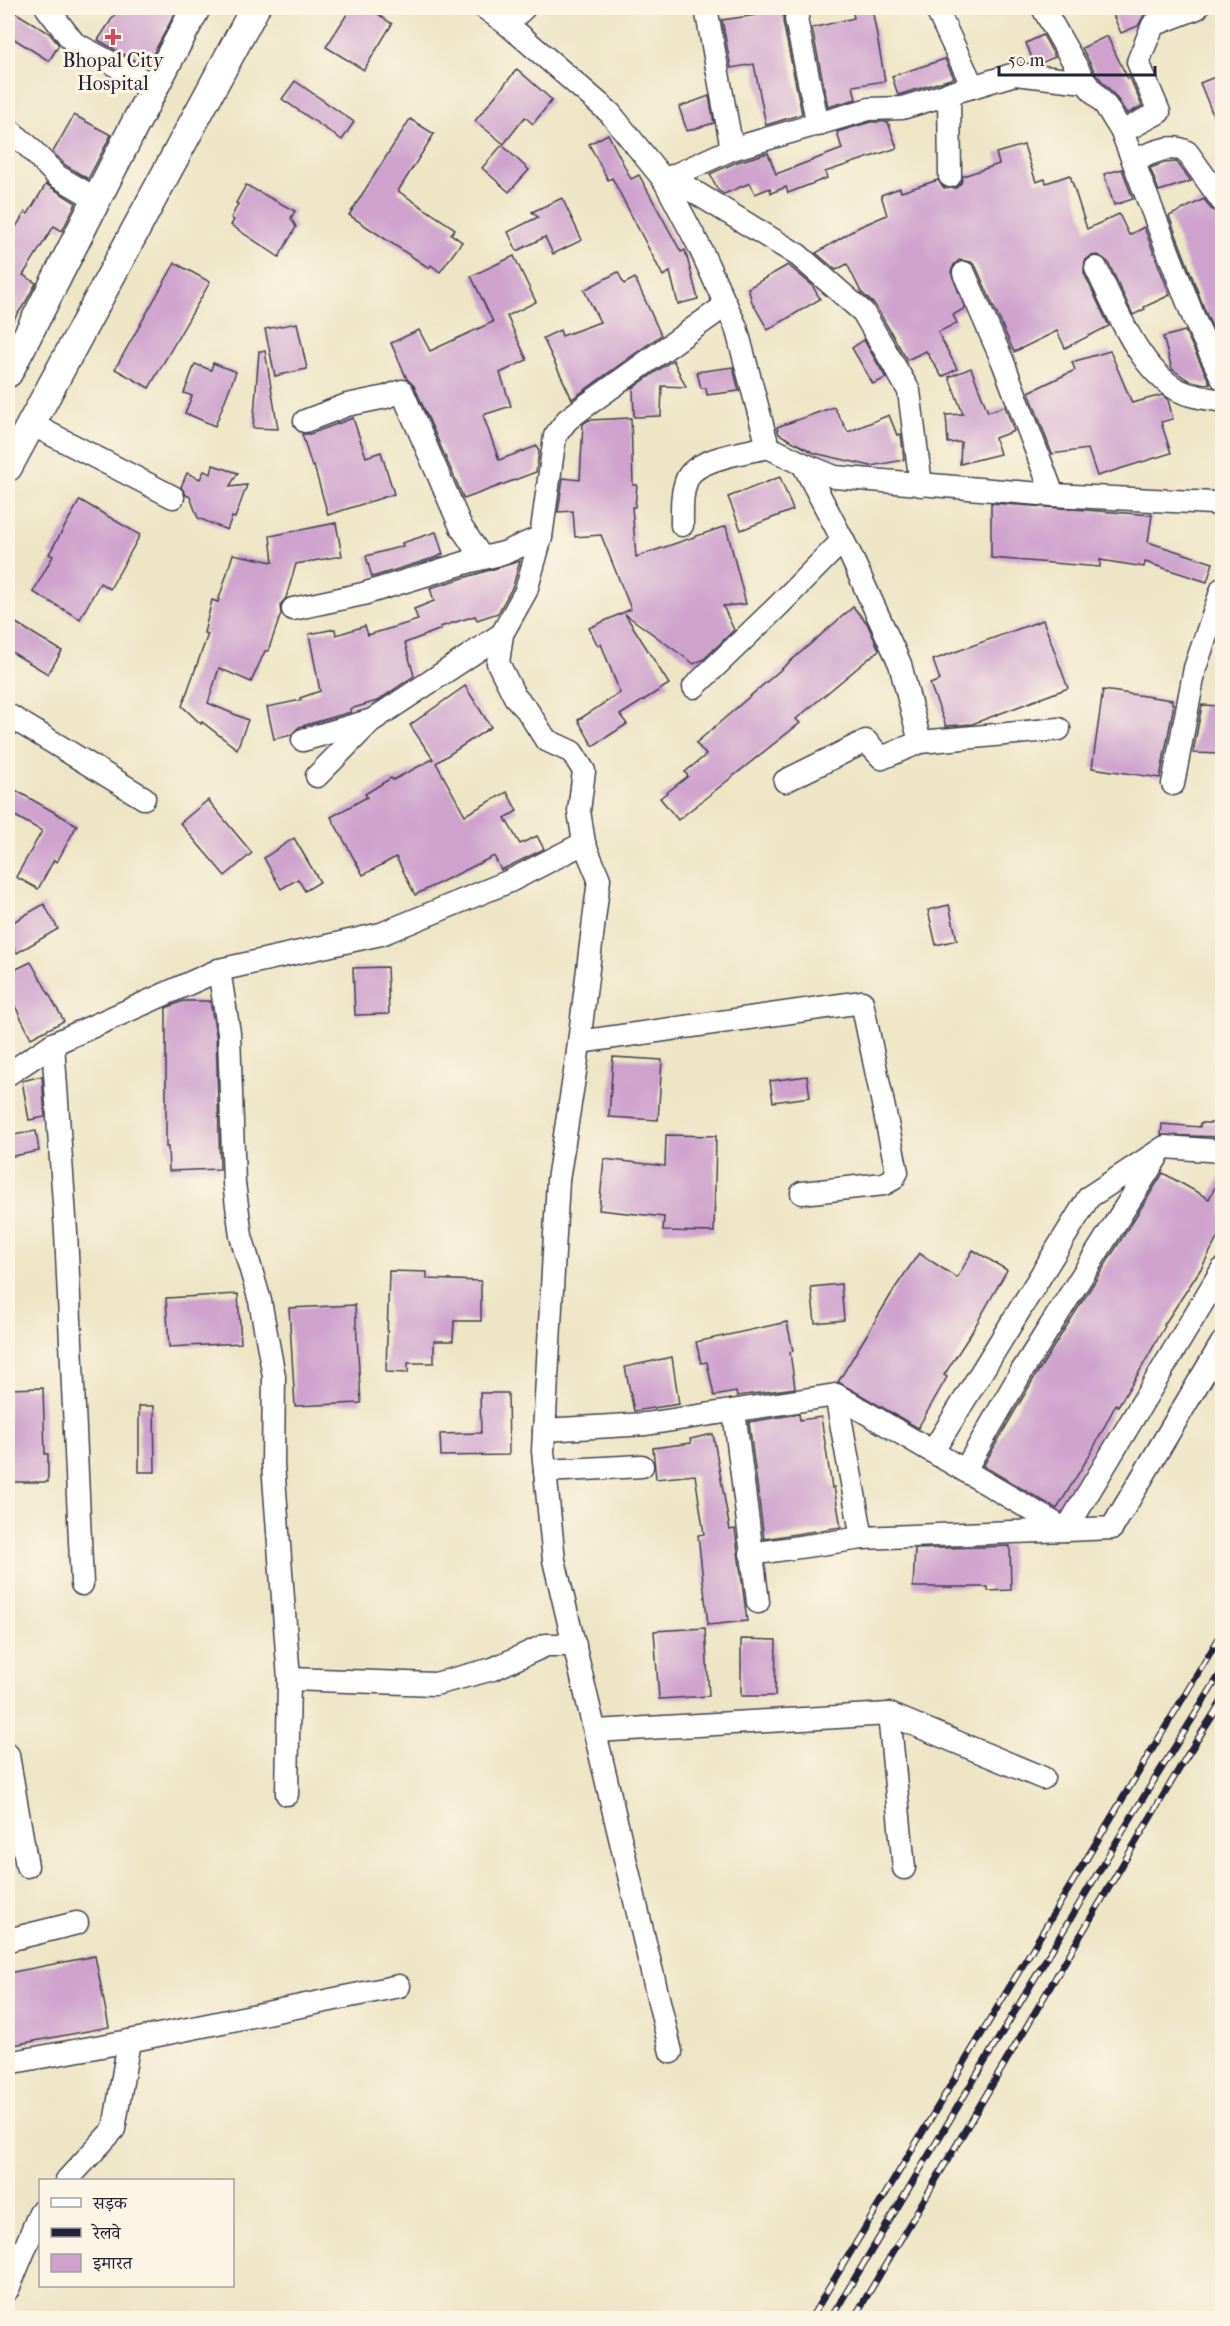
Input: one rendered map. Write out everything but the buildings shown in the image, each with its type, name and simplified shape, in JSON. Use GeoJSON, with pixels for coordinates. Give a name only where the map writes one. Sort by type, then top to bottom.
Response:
{"type":"FeatureCollection","features":[{"type":"Feature","properties":{"kind":"main road"},"geometry":{"type":"LineString","coordinates":[[8,373],[196,8]]}},
{"type":"Feature","properties":{"kind":"main road"},"geometry":{"type":"LineString","coordinates":[[8,467],[255,8]]}},
{"type":"Feature","properties":{"kind":"street"},"geometry":{"type":"LineString","coordinates":[[47,8],[74,43],[154,86]]}},
{"type":"Feature","properties":{"kind":"street"},"geometry":{"type":"LineString","coordinates":[[485,8],[507,24],[610,113],[667,178],[736,327],[768,447]]}},
{"type":"Feature","properties":{"kind":"street"},"geometry":{"type":"LineString","coordinates":[[507,24],[524,8]]}},
{"type":"Feature","properties":{"kind":"street"},"geometry":{"type":"LineString","coordinates":[[706,8],[732,149]]}},
{"type":"Feature","properties":{"kind":"street"},"geometry":{"type":"LineString","coordinates":[[800,8],[796,19],[818,124]]}},
{"type":"Feature","properties":{"kind":"street"},"geometry":{"type":"LineString","coordinates":[[936,8],[973,87]]}},
{"type":"Feature","properties":{"kind":"street"},"geometry":{"type":"LineString","coordinates":[[1043,8],[1085,82],[1106,106],[1122,132],[1195,321],[1222,378]]}},
{"type":"Feature","properties":{"kind":"street"},"geometry":{"type":"LineString","coordinates":[[1122,132],[1159,112],[1138,62],[1153,25],[1197,8]]}},
{"type":"Feature","properties":{"kind":"street"},"geometry":{"type":"LineString","coordinates":[[667,178],[732,149],[869,109],[902,108],[1015,74],[1085,82]]}},
{"type":"Feature","properties":{"kind":"street"},"geometry":{"type":"LineString","coordinates":[[949,93],[950,176]]}},
{"type":"Feature","properties":{"kind":"street"},"geometry":{"type":"LineString","coordinates":[[8,129],[57,176],[98,200]]}},
{"type":"Feature","properties":{"kind":"street"},"geometry":{"type":"LineString","coordinates":[[1134,160],[1171,147],[1181,148],[1187,152],[1222,201]]}},
{"type":"Feature","properties":{"kind":"street"},"geometry":{"type":"LineString","coordinates":[[667,178],[798,255],[863,312],[909,391],[921,485]]}},
{"type":"Feature","properties":{"kind":"street"},"geometry":{"type":"LineString","coordinates":[[1096,268],[1136,347],[1155,371],[1176,389],[1222,401]]}},
{"type":"Feature","properties":{"kind":"street"},"geometry":{"type":"LineString","coordinates":[[964,273],[1004,362],[1053,495]]}},
{"type":"Feature","properties":{"kind":"street"},"geometry":{"type":"LineString","coordinates":[[671,2052],[554,1560],[545,1471],[544,1430],[558,1180],[579,1042],[599,879],[584,843],[579,811],[584,771],[572,752],[546,740],[527,710],[515,697],[498,663],[502,634],[526,591],[541,537],[555,436],[567,420],[726,305]]}},
{"type":"Feature","properties":{"kind":"street"},"geometry":{"type":"LineString","coordinates":[[305,421],[347,405],[386,397],[402,391],[461,527],[482,558]]}},
{"type":"Feature","properties":{"kind":"street"},"geometry":{"type":"LineString","coordinates":[[31,424],[173,497]]}},
{"type":"Feature","properties":{"kind":"street"},"geometry":{"type":"LineString","coordinates":[[682,525],[682,498],[688,476],[704,463],[768,447],[803,465],[835,477],[1053,495],[1219,503]]}},
{"type":"Feature","properties":{"kind":"street"},"geometry":{"type":"LineString","coordinates":[[803,465],[843,540],[900,664],[920,742]]}},
{"type":"Feature","properties":{"kind":"street"},"geometry":{"type":"LineString","coordinates":[[293,609],[363,594],[504,553],[541,537]]}},
{"type":"Feature","properties":{"kind":"street"},"geometry":{"type":"LineString","coordinates":[[694,687],[843,540]]}},
{"type":"Feature","properties":{"kind":"street"},"geometry":{"type":"LineString","coordinates":[[1173,784],[1195,668],[1222,589]]}},
{"type":"Feature","properties":{"kind":"street"},"geometry":{"type":"LineString","coordinates":[[317,776],[370,721],[502,634]]}},
{"type":"Feature","properties":{"kind":"street"},"geometry":{"type":"LineString","coordinates":[[8,715],[144,798]]}},
{"type":"Feature","properties":{"kind":"street"},"geometry":{"type":"LineString","coordinates":[[303,740],[370,721]]}},
{"type":"Feature","properties":{"kind":"street"},"geometry":{"type":"LineString","coordinates":[[785,781],[866,741],[882,758],[920,742],[1059,729]]}},
{"type":"Feature","properties":{"kind":"street"},"geometry":{"type":"LineString","coordinates":[[8,1074],[53,1044],[219,970],[381,934],[510,881],[584,843]]}},
{"type":"Feature","properties":{"kind":"street"},"geometry":{"type":"LineString","coordinates":[[219,970],[229,1033],[234,1183],[241,1236],[260,1301],[274,1376],[273,1464],[289,1679],[287,1794]]}},
{"type":"Feature","properties":{"kind":"street"},"geometry":{"type":"LineString","coordinates":[[579,1042],[862,1002],[897,1172],[893,1179],[884,1184],[802,1193]]}},
{"type":"Feature","properties":{"kind":"street"},"geometry":{"type":"LineString","coordinates":[[53,1044],[66,1232],[82,1584]]}},
{"type":"Feature","properties":{"kind":"street"},"geometry":{"type":"LineString","coordinates":[[965,1470],[1022,1371],[1153,1162],[1165,1147]]}},
{"type":"Feature","properties":{"kind":"street"},"geometry":{"type":"LineString","coordinates":[[933,1451],[1089,1197],[1165,1147],[1222,1151]]}},
{"type":"Feature","properties":{"kind":"street"},"geometry":{"type":"LineString","coordinates":[[1066,1530],[1222,1270]]}},
{"type":"Feature","properties":{"kind":"street"},"geometry":{"type":"LineString","coordinates":[[751,1554],[862,1538],[1112,1528],[1222,1342]]}},
{"type":"Feature","properties":{"kind":"street"},"geometry":{"type":"LineString","coordinates":[[544,1430],[646,1424],[836,1395],[1066,1530]]}},
{"type":"Feature","properties":{"kind":"street"},"geometry":{"type":"LineString","coordinates":[[836,1395],[862,1538]]}},
{"type":"Feature","properties":{"kind":"street"},"geometry":{"type":"LineString","coordinates":[[734,1411],[758,1602]]}},
{"type":"Feature","properties":{"kind":"street"},"geometry":{"type":"LineString","coordinates":[[545,1471],[642,1466]]}},
{"type":"Feature","properties":{"kind":"street"},"geometry":{"type":"LineString","coordinates":[[289,1679],[435,1684],[493,1669],[546,1645],[575,1645]]}},
{"type":"Feature","properties":{"kind":"street"},"geometry":{"type":"LineString","coordinates":[[596,1731],[888,1714],[1043,1778]]}},
{"type":"Feature","properties":{"kind":"street"},"geometry":{"type":"LineString","coordinates":[[888,1714],[904,1868]]}},
{"type":"Feature","properties":{"kind":"street"},"geometry":{"type":"LineString","coordinates":[[8,1755],[27,1866]]}},
{"type":"Feature","properties":{"kind":"street"},"geometry":{"type":"LineString","coordinates":[[8,1940],[77,1923]]}},
{"type":"Feature","properties":{"kind":"street"},"geometry":{"type":"LineString","coordinates":[[8,2064],[129,2042],[399,1986]]}},
{"type":"Feature","properties":{"kind":"street"},"geometry":{"type":"LineString","coordinates":[[69,2179],[114,2129],[129,2042]]}},
{"type":"Feature","properties":{"kind":"street"},"geometry":{"type":"LineString","coordinates":[[8,2289],[39,2214]]}},
{"type":"Feature","properties":{"kind":"railway"},"geometry":{"type":"LineString","coordinates":[[811,2318],[1222,1633]]}},
{"type":"Feature","properties":{"kind":"railway"},"geometry":{"type":"LineString","coordinates":[[831,2318],[1135,1811],[1222,1671]]}},
{"type":"Feature","properties":{"kind":"railway"},"geometry":{"type":"LineString","coordinates":[[854,2318],[1185,1759],[1222,1701]]}},
{"type":"Feature","properties":{"kind":"place","name":"Bhopal City Hospital"},"geometry":{"type":"Point","coordinates":[113,37]}}]}
